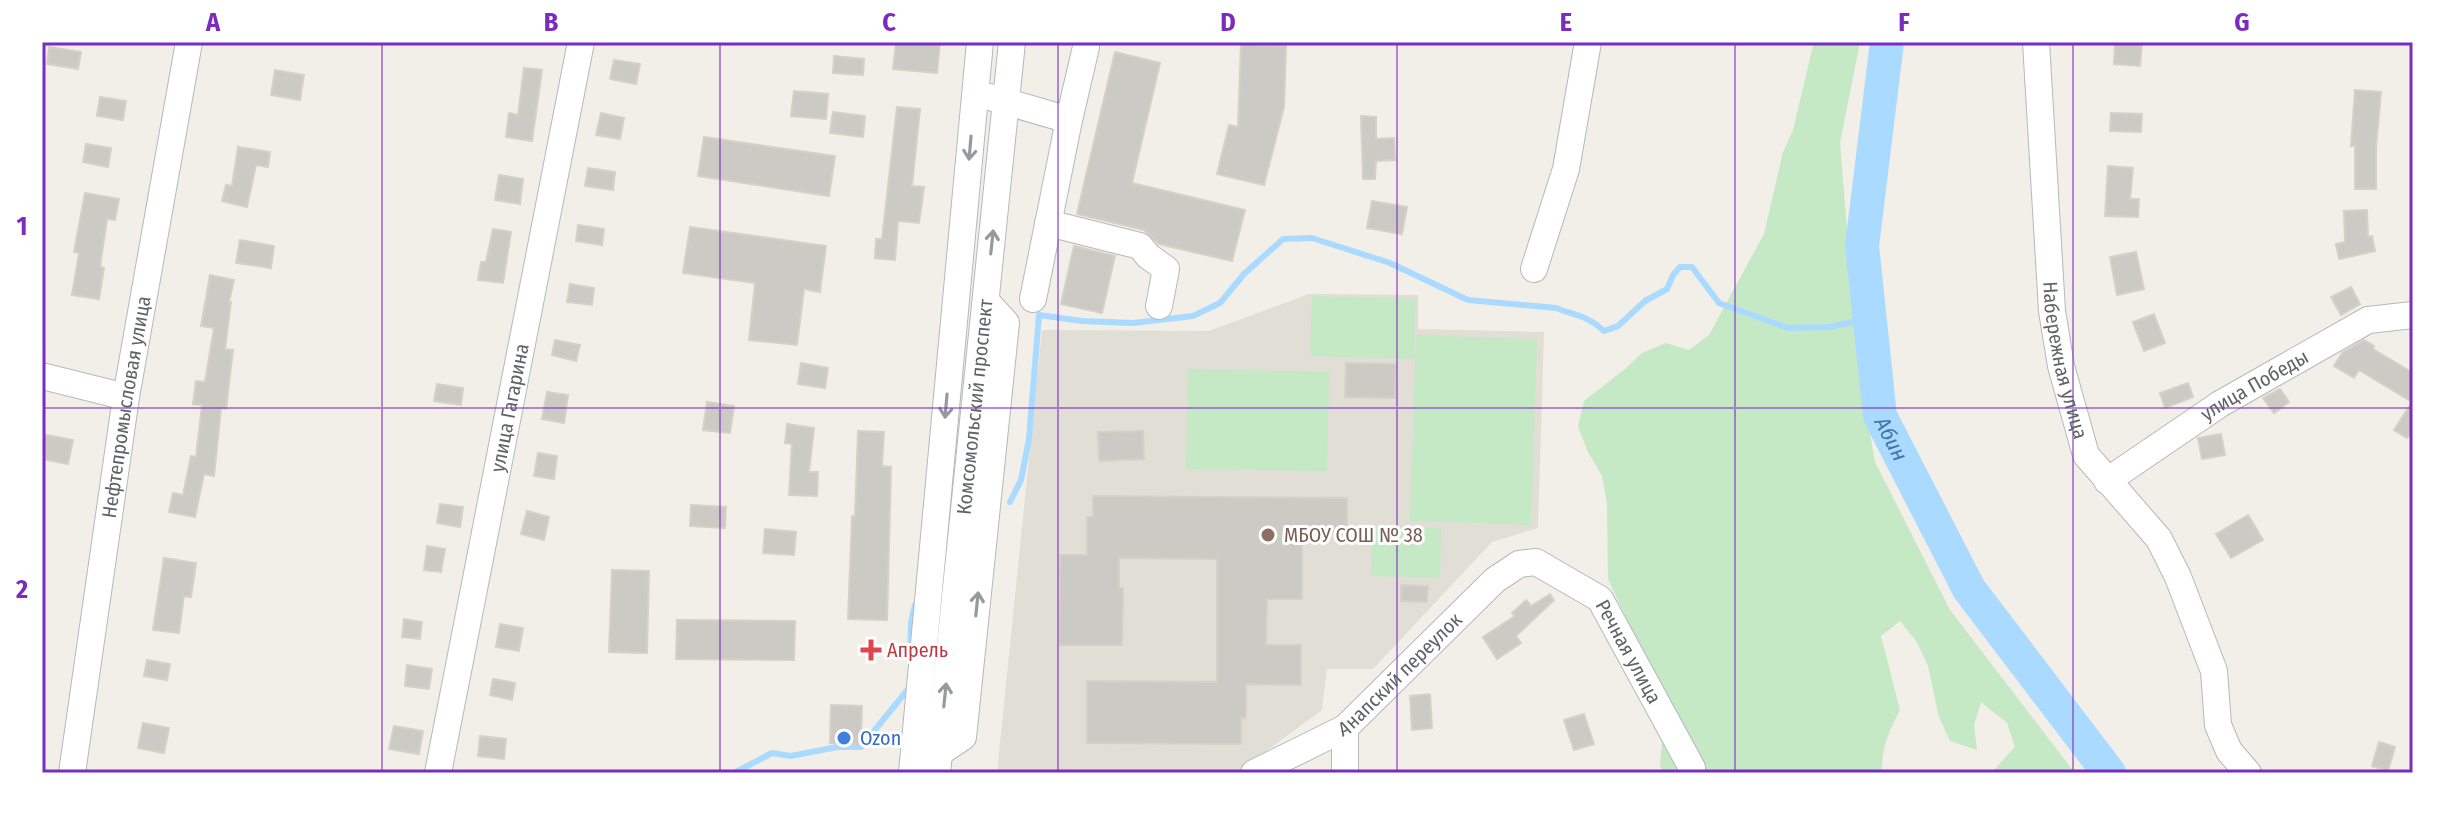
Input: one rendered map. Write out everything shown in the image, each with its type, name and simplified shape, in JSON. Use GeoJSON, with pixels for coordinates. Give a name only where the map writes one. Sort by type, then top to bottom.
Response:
{"type":"FeatureCollection","features":[{"type":"Feature","properties":{"kind":"street","name":"Нефтепромысловая улица"},"geometry":{"type":"LineString","coordinates":[[72,773],[126,397],[189,42]]}},
{"type":"Feature","properties":{"kind":"street","name":"улица Гагарина"},"geometry":{"type":"LineString","coordinates":[[438,773],[581,42]]}},
{"type":"Feature","properties":{"kind":"street","name":"Комсомольский проспект"},"geometry":{"type":"LineString","coordinates":[[912,773],[980,42]]}},
{"type":"Feature","properties":{"kind":"street","name":"Комсомольский проспект"},"geometry":{"type":"LineString","coordinates":[[938,763],[1012,42]]}},
{"type":"Feature","properties":{"kind":"street"},"geometry":{"type":"LineString","coordinates":[[1534,269],[1566,169],[1588,42]]}},
{"type":"Feature","properties":{"kind":"street","name":"Набережная улица"},"geometry":{"type":"LineString","coordinates":[[2036,42],[2052,311],[2061,366],[2086,455],[2159,539],[2178,577],[2214,671],[2218,725],[2229,751],[2248,773]]}},
{"type":"Feature","properties":{"kind":"street"},"geometry":{"type":"LineString","coordinates":[[1033,299],[1086,47]]}},
{"type":"Feature","properties":{"kind":"street"},"geometry":{"type":"LineString","coordinates":[[975,93],[1069,120]]}},
{"type":"Feature","properties":{"kind":"street"},"geometry":{"type":"LineString","coordinates":[[1048,223],[1140,246],[1166,269],[1159,306]]}},
{"type":"Feature","properties":{"kind":"street","name":"улица Победы"},"geometry":{"type":"LineString","coordinates":[[2107,481],[2220,404],[2368,320],[2413,315]]}},
{"type":"Feature","properties":{"kind":"street"},"geometry":{"type":"LineString","coordinates":[[42,376],[126,397]]}},
{"type":"Feature","properties":{"kind":"street","name":"Анапский переулок"},"geometry":{"type":"LineString","coordinates":[[1254,773],[1345,728],[1495,580],[1519,564],[1536,562]]}},
{"type":"Feature","properties":{"kind":"street","name":"Речная улица"},"geometry":{"type":"LineString","coordinates":[[1536,562],[1600,599],[1692,768]]}},
{"type":"Feature","properties":{"kind":"street"},"geometry":{"type":"LineString","coordinates":[[1345,728],[1345,773]]}},
{"type":"Feature","properties":{"kind":"shaded area","name":"МБОУ СОШ № 38"},"geometry":{"type":"Polygon","coordinates":[[[1309,294],[1418,295],[1418,329],[1544,332],[1538,528],[1492,542],[1373,669],[1327,669],[1322,710],[1242,769],[1233,773],[997,773],[1042,330],[1209,331],[1309,294]]]}},
{"type":"Feature","properties":{"kind":"green space"},"geometry":{"type":"Polygon","coordinates":[[[1814,42],[1860,42],[1840,143],[1858,365],[1875,462],[1950,610],[2075,773],[1991,773],[2015,747],[2007,723],[1981,702],[1974,725],[1977,750],[1950,741],[1939,717],[1928,666],[1917,642],[1900,621],[1881,636],[1900,710],[1886,740],[1882,773],[1666,773],[1660,767],[1665,702],[1608,579],[1607,503],[1602,476],[1578,427],[1584,401],[1642,353],[1666,343],[1689,350],[1709,335],[1764,234],[1814,42]]]}},
{"type":"Feature","properties":{"kind":"green space"},"geometry":{"type":"Polygon","coordinates":[[[1312,296],[1415,299],[1414,359],[1310,356],[1312,296]]]}},
{"type":"Feature","properties":{"kind":"green space"},"geometry":{"type":"Polygon","coordinates":[[[1416,335],[1537,339],[1531,525],[1410,521],[1416,335]]]}},
{"type":"Feature","properties":{"kind":"green space"},"geometry":{"type":"Polygon","coordinates":[[[1188,369],[1329,372],[1327,471],[1186,469],[1188,369]]]}},
{"type":"Feature","properties":{"kind":"green space"},"geometry":{"type":"Polygon","coordinates":[[[1372,526],[1441,528],[1440,578],[1371,576],[1372,526]]]}},
{"type":"Feature","properties":{"kind":"building"},"geometry":{"type":"Polygon","coordinates":[[[896,42],[940,42],[937,73],[893,69],[896,42]]]}},
{"type":"Feature","properties":{"kind":"building"},"geometry":{"type":"Polygon","coordinates":[[[2115,42],[2142,42],[2140,66],[2114,64],[2115,42]]]}},
{"type":"Feature","properties":{"kind":"building"},"geometry":{"type":"Polygon","coordinates":[[[1241,44],[1286,46],[1284,107],[1264,185],[1217,174],[1229,125],[1238,127],[1241,44]]]}},
{"type":"Feature","properties":{"kind":"building"},"geometry":{"type":"Polygon","coordinates":[[[49,47],[81,52],[78,69],[47,64],[49,47]]]}},
{"type":"Feature","properties":{"kind":"building"},"geometry":{"type":"Polygon","coordinates":[[[1115,52],[1160,63],[1132,183],[1245,210],[1232,261],[1159,244],[1144,230],[1077,214],[1115,52]]]}},
{"type":"Feature","properties":{"kind":"building"},"geometry":{"type":"Polygon","coordinates":[[[834,56],[864,59],[863,75],[833,73],[834,56]]]}},
{"type":"Feature","properties":{"kind":"building"},"geometry":{"type":"Polygon","coordinates":[[[614,60],[640,64],[636,84],[610,79],[614,60]]]}},
{"type":"Feature","properties":{"kind":"building"},"geometry":{"type":"Polygon","coordinates":[[[524,68],[542,70],[532,141],[506,137],[509,113],[518,115],[524,68]]]}},
{"type":"Feature","properties":{"kind":"building"},"geometry":{"type":"Polygon","coordinates":[[[275,70],[304,75],[300,100],[271,95],[275,70]]]}},
{"type":"Feature","properties":{"kind":"building"},"geometry":{"type":"Polygon","coordinates":[[[2355,90],[2381,92],[2376,189],[2355,189],[2355,146],[2351,146],[2355,90]]]}},
{"type":"Feature","properties":{"kind":"building"},"geometry":{"type":"Polygon","coordinates":[[[794,91],[828,94],[826,119],[791,116],[794,91]]]}},
{"type":"Feature","properties":{"kind":"building"},"geometry":{"type":"Polygon","coordinates":[[[100,97],[126,101],[123,120],[97,116],[100,97]]]}},
{"type":"Feature","properties":{"kind":"building"},"geometry":{"type":"Polygon","coordinates":[[[897,107],[920,109],[912,186],[924,187],[919,223],[898,221],[895,260],[875,258],[876,239],[882,239],[897,107]]]}},
{"type":"Feature","properties":{"kind":"building"},"geometry":{"type":"Polygon","coordinates":[[[833,112],[865,116],[863,137],[830,133],[833,112]]]}},
{"type":"Feature","properties":{"kind":"building"},"geometry":{"type":"Polygon","coordinates":[[[601,113],[624,118],[620,139],[596,135],[601,113]]]}},
{"type":"Feature","properties":{"kind":"building"},"geometry":{"type":"Polygon","coordinates":[[[2111,113],[2142,114],[2141,132],[2110,131],[2111,113]]]}},
{"type":"Feature","properties":{"kind":"building"},"geometry":{"type":"Polygon","coordinates":[[[1361,116],[1376,117],[1376,139],[1394,138],[1395,160],[1376,161],[1375,179],[1363,179],[1361,116]]]}},
{"type":"Feature","properties":{"kind":"building"},"geometry":{"type":"Polygon","coordinates":[[[704,137],[835,156],[829,196],[698,176],[704,137]]]}},
{"type":"Feature","properties":{"kind":"building"},"geometry":{"type":"Polygon","coordinates":[[[86,144],[111,148],[108,167],[83,162],[86,144]]]}},
{"type":"Feature","properties":{"kind":"building"},"geometry":{"type":"Polygon","coordinates":[[[238,147],[270,152],[268,167],[256,165],[247,207],[222,201],[226,185],[232,186],[238,147]]]}},
{"type":"Feature","properties":{"kind":"building"},"geometry":{"type":"Polygon","coordinates":[[[2108,166],[2133,168],[2130,199],[2139,199],[2138,217],[2105,216],[2108,166]]]}},
{"type":"Feature","properties":{"kind":"building"},"geometry":{"type":"Polygon","coordinates":[[[588,168],[615,172],[613,190],[585,186],[588,168]]]}},
{"type":"Feature","properties":{"kind":"building"},"geometry":{"type":"Polygon","coordinates":[[[499,175],[523,179],[520,204],[495,200],[499,175]]]}},
{"type":"Feature","properties":{"kind":"building"},"geometry":{"type":"Polygon","coordinates":[[[85,193],[119,199],[115,220],[107,219],[99,299],[72,295],[79,253],[74,252],[85,193]]]}},
{"type":"Feature","properties":{"kind":"building"},"geometry":{"type":"Polygon","coordinates":[[[1372,201],[1407,207],[1402,234],[1367,228],[1372,201]]]}},
{"type":"Feature","properties":{"kind":"building"},"geometry":{"type":"Polygon","coordinates":[[[2367,210],[2368,237],[2372,236],[2375,251],[2339,259],[2336,244],[2345,242],[2344,211],[2367,210]]]}},
{"type":"Feature","properties":{"kind":"building"},"geometry":{"type":"Polygon","coordinates":[[[578,225],[604,229],[602,245],[576,241],[578,225]]]}},
{"type":"Feature","properties":{"kind":"building"},"geometry":{"type":"Polygon","coordinates":[[[690,227],[826,246],[820,292],[804,289],[797,345],[749,340],[755,283],[683,273],[690,227]]]}},
{"type":"Feature","properties":{"kind":"building"},"geometry":{"type":"Polygon","coordinates":[[[493,229],[511,232],[503,283],[478,280],[481,262],[486,262],[493,229]]]}},
{"type":"Feature","properties":{"kind":"building"},"geometry":{"type":"Polygon","coordinates":[[[240,240],[274,246],[271,268],[236,263],[240,240]]]}},
{"type":"Feature","properties":{"kind":"building"},"geometry":{"type":"Polygon","coordinates":[[[1074,246],[1115,256],[1102,313],[1061,304],[1074,246]]]}},
{"type":"Feature","properties":{"kind":"building"},"geometry":{"type":"Polygon","coordinates":[[[2136,252],[2144,289],[2117,295],[2110,257],[2136,252]]]}},
{"type":"Feature","properties":{"kind":"building"},"geometry":{"type":"Polygon","coordinates":[[[210,275],[234,280],[225,349],[233,350],[226,409],[221,408],[214,476],[204,474],[195,517],[169,512],[173,493],[183,495],[191,456],[196,457],[202,405],[193,404],[196,381],[205,382],[214,328],[201,326],[210,275]]]}},
{"type":"Feature","properties":{"kind":"building"},"geometry":{"type":"Polygon","coordinates":[[[570,284],[594,288],[592,305],[567,302],[570,284]]]}},
{"type":"Feature","properties":{"kind":"building"},"geometry":{"type":"Polygon","coordinates":[[[2351,287],[2360,304],[2341,315],[2331,297],[2351,287]]]}},
{"type":"Feature","properties":{"kind":"building"},"geometry":{"type":"Polygon","coordinates":[[[2154,314],[2165,343],[2144,351],[2133,322],[2154,314]]]}},
{"type":"Feature","properties":{"kind":"building"},"geometry":{"type":"Polygon","coordinates":[[[555,340],[580,345],[576,361],[552,355],[555,340]]]}},
{"type":"Feature","properties":{"kind":"building"},"geometry":{"type":"Polygon","coordinates":[[[2364,340],[2374,346],[2373,349],[2413,373],[2413,429],[2407,438],[2394,430],[2412,402],[2359,370],[2354,378],[2334,366],[2342,353],[2364,340]]]}},
{"type":"Feature","properties":{"kind":"building"},"geometry":{"type":"Polygon","coordinates":[[[801,363],[828,368],[825,388],[798,384],[801,363]]]}},
{"type":"Feature","properties":{"kind":"building"},"geometry":{"type":"Polygon","coordinates":[[[1346,363],[1396,364],[1395,398],[1345,397],[1346,363]]]}},
{"type":"Feature","properties":{"kind":"building"},"geometry":{"type":"Polygon","coordinates":[[[2188,383],[2193,397],[2165,408],[2160,393],[2188,383]]]}},
{"type":"Feature","properties":{"kind":"building"},"geometry":{"type":"Polygon","coordinates":[[[437,384],[463,388],[461,405],[434,401],[437,384]]]}},
{"type":"Feature","properties":{"kind":"building"},"geometry":{"type":"Polygon","coordinates":[[[2280,389],[2289,402],[2274,413],[2263,398],[2280,389]]]}},
{"type":"Feature","properties":{"kind":"building"},"geometry":{"type":"Polygon","coordinates":[[[547,392],[568,395],[564,423],[542,419],[547,392]]]}},
{"type":"Feature","properties":{"kind":"building"},"geometry":{"type":"Polygon","coordinates":[[[707,402],[734,406],[730,433],[703,430],[707,402]]]}},
{"type":"Feature","properties":{"kind":"building"},"geometry":{"type":"Polygon","coordinates":[[[787,424],[814,428],[809,472],[818,472],[817,496],[789,495],[792,444],[785,443],[787,424]]]}},
{"type":"Feature","properties":{"kind":"building"},"geometry":{"type":"Polygon","coordinates":[[[858,431],[884,432],[882,466],[891,467],[887,620],[848,619],[858,431]]]}},
{"type":"Feature","properties":{"kind":"building"},"geometry":{"type":"Polygon","coordinates":[[[1143,431],[1144,459],[1099,461],[1098,432],[1143,431]]]}},
{"type":"Feature","properties":{"kind":"building"},"geometry":{"type":"Polygon","coordinates":[[[42,434],[73,440],[68,464],[42,459],[42,434]]]}},
{"type":"Feature","properties":{"kind":"building"},"geometry":{"type":"Polygon","coordinates":[[[2221,434],[2225,455],[2202,459],[2198,438],[2221,434]]]}},
{"type":"Feature","properties":{"kind":"building"},"geometry":{"type":"Polygon","coordinates":[[[538,453],[557,456],[554,479],[534,476],[538,453]]]}},
{"type":"Feature","properties":{"kind":"building"},"geometry":{"type":"Polygon","coordinates":[[[1093,496],[1347,498],[1347,533],[1302,533],[1302,599],[1267,599],[1266,645],[1301,645],[1301,685],[1246,684],[1246,718],[1241,718],[1241,744],[1087,743],[1087,681],[1217,682],[1217,559],[1119,558],[1119,588],[1123,588],[1122,645],[1059,645],[1060,555],[1087,555],[1087,517],[1093,517],[1093,496]]]}},
{"type":"Feature","properties":{"kind":"building"},"geometry":{"type":"Polygon","coordinates":[[[440,504],[463,507],[460,527],[437,523],[440,504]]]}},
{"type":"Feature","properties":{"kind":"building"},"geometry":{"type":"Polygon","coordinates":[[[691,505],[726,507],[725,528],[690,526],[691,505]]]}},
{"type":"Feature","properties":{"kind":"building"},"geometry":{"type":"Polygon","coordinates":[[[527,511],[549,517],[544,540],[521,534],[527,511]]]}},
{"type":"Feature","properties":{"kind":"building"},"geometry":{"type":"Polygon","coordinates":[[[2248,515],[2263,540],[2231,558],[2216,534],[2248,515]]]}},
{"type":"Feature","properties":{"kind":"building"},"geometry":{"type":"Polygon","coordinates":[[[765,529],[796,532],[794,555],[763,553],[765,529]]]}},
{"type":"Feature","properties":{"kind":"building"},"geometry":{"type":"Polygon","coordinates":[[[427,546],[445,549],[441,572],[424,570],[427,546]]]}},
{"type":"Feature","properties":{"kind":"building"},"geometry":{"type":"Polygon","coordinates":[[[164,558],[196,563],[191,597],[184,596],[179,633],[153,630],[164,558]]]}},
{"type":"Feature","properties":{"kind":"building"},"geometry":{"type":"Polygon","coordinates":[[[612,570],[649,571],[647,653],[609,652],[612,570]]]}},
{"type":"Feature","properties":{"kind":"building"},"geometry":{"type":"Polygon","coordinates":[[[1401,585],[1428,586],[1427,602],[1401,601],[1401,585]]]}},
{"type":"Feature","properties":{"kind":"building"},"geometry":{"type":"Polygon","coordinates":[[[1550,594],[1554,600],[1516,636],[1521,643],[1497,659],[1483,637],[1515,616],[1512,613],[1526,600],[1531,606],[1550,594]]]}},
{"type":"Feature","properties":{"kind":"building"},"geometry":{"type":"Polygon","coordinates":[[[404,619],[422,622],[420,639],[402,637],[404,619]]]}},
{"type":"Feature","properties":{"kind":"building"},"geometry":{"type":"Polygon","coordinates":[[[677,620],[795,621],[794,660],[676,659],[677,620]]]}},
{"type":"Feature","properties":{"kind":"building"},"geometry":{"type":"Polygon","coordinates":[[[500,624],[523,628],[519,651],[496,647],[500,624]]]}},
{"type":"Feature","properties":{"kind":"building"},"geometry":{"type":"Polygon","coordinates":[[[147,660],[170,664],[167,680],[144,676],[147,660]]]}},
{"type":"Feature","properties":{"kind":"building"},"geometry":{"type":"Polygon","coordinates":[[[407,665],[432,669],[429,689],[405,686],[407,665]]]}},
{"type":"Feature","properties":{"kind":"building"},"geometry":{"type":"Polygon","coordinates":[[[493,679],[515,683],[512,700],[490,695],[493,679]]]}},
{"type":"Feature","properties":{"kind":"building"},"geometry":{"type":"Polygon","coordinates":[[[1430,694],[1432,728],[1412,730],[1410,696],[1430,694]]]}},
{"type":"Feature","properties":{"kind":"building"},"geometry":{"type":"Polygon","coordinates":[[[831,705],[862,706],[861,744],[830,743],[831,705]]]}},
{"type":"Feature","properties":{"kind":"building"},"geometry":{"type":"Polygon","coordinates":[[[1584,714],[1594,744],[1574,750],[1564,720],[1584,714]]]}},
{"type":"Feature","properties":{"kind":"building"},"geometry":{"type":"Polygon","coordinates":[[[143,723],[169,728],[164,753],[138,748],[143,723]]]}},
{"type":"Feature","properties":{"kind":"building"},"geometry":{"type":"Polygon","coordinates":[[[394,726],[423,731],[419,754],[389,749],[394,726]]]}},
{"type":"Feature","properties":{"kind":"building"},"geometry":{"type":"Polygon","coordinates":[[[480,736],[506,739],[504,759],[478,756],[480,736]]]}},
{"type":"Feature","properties":{"kind":"building"},"geometry":{"type":"Polygon","coordinates":[[[2379,742],[2395,747],[2388,771],[2372,766],[2379,742]]]}},
{"type":"Feature","properties":{"kind":"waterway","name":"Абин"},"geometry":{"type":"LineString","coordinates":[[1887,42],[1862,246],[1880,416],[1969,589],[2109,773]]}},
{"type":"Feature","properties":{"kind":"waterway"},"geometry":{"type":"LineString","coordinates":[[1010,502],[1021,480],[1029,439],[1039,315],[1133,323],[1193,316],[1220,303],[1244,274],[1283,239],[1312,238],[1390,263],[1468,300],[1556,308],[1587,319],[1604,331],[1618,326],[1645,301],[1667,289],[1680,267],[1692,267],[1719,303],[1788,328],[1830,327],[1869,318]]}},
{"type":"Feature","properties":{"kind":"waterway"},"geometry":{"type":"LineString","coordinates":[[910,661],[915,605]]}},
{"type":"Feature","properties":{"kind":"waterway"},"geometry":{"type":"LineString","coordinates":[[734,773],[772,753],[791,756],[837,747],[861,747],[909,685]]}},
{"type":"Feature","properties":{"kind":"place","name":"МБОУ СОШ № 38"},"geometry":{"type":"Point","coordinates":[1268,535]}},
{"type":"Feature","properties":{"kind":"place","name":"Апрель"},"geometry":{"type":"Point","coordinates":[871,650]}},
{"type":"Feature","properties":{"kind":"place","name":"Ozon"},"geometry":{"type":"Point","coordinates":[844,738]}}]}
